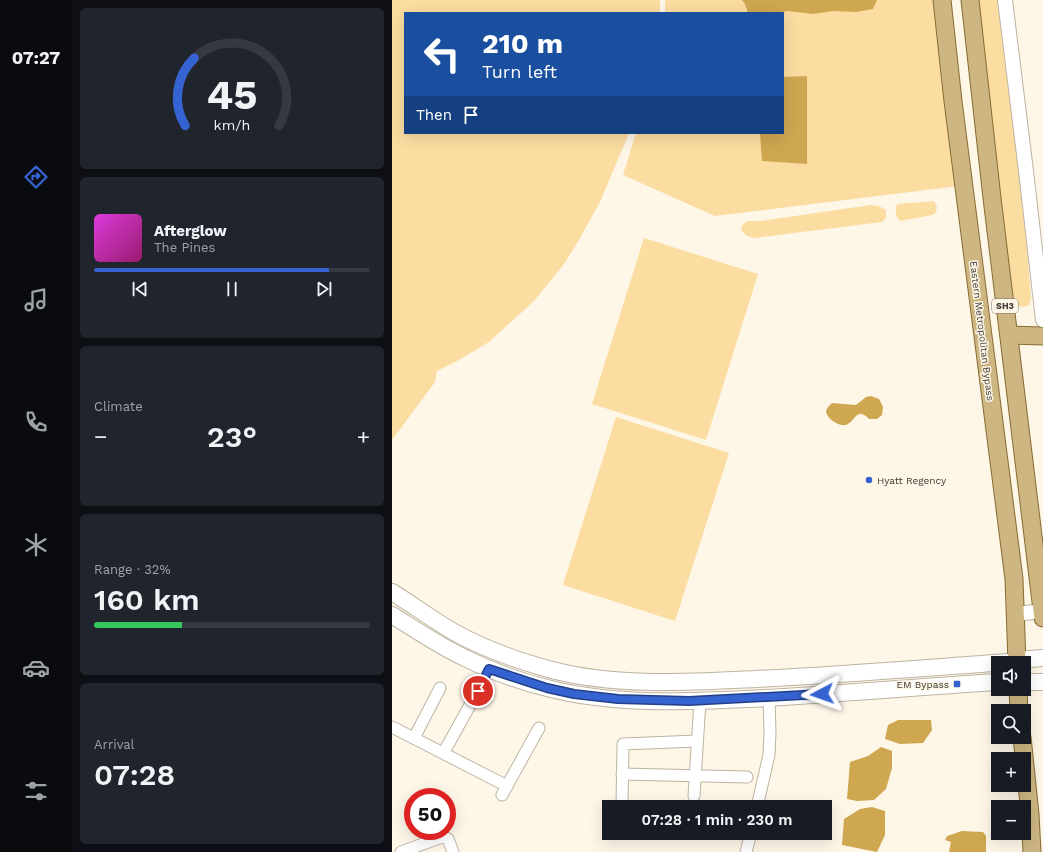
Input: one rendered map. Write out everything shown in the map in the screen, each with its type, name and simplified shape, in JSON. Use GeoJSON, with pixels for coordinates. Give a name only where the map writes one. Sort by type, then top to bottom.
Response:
{"type":"FeatureCollection","features":[{"type":"Feature","properties":{"kind":"main road","name":"Eastern Metropolitan Bypass"},"geometry":{"type":"LineString","coordinates":[[942,0],[962,174],[1013,571],[1017,656]]}},
{"type":"Feature","properties":{"kind":"main road","name":"SH3"},"geometry":{"type":"LineString","coordinates":[[970,0],[1043,614]]}},
{"type":"Feature","properties":{"kind":"main road"},"geometry":{"type":"LineString","coordinates":[[1009,335],[1043,336]]}},
{"type":"Feature","properties":{"kind":"main road"},"geometry":{"type":"LineString","coordinates":[[392,592],[454,633],[508,656],[552,670],[600,678],[638,682],[689,682],[807,677],[991,663]]}},
{"type":"Feature","properties":{"kind":"main road"},"geometry":{"type":"LineString","coordinates":[[392,615],[446,648],[489,669],[526,682],[562,692],[618,699],[637,701],[700,701],[769,698],[991,682]]}},
{"type":"Feature","properties":{"kind":"main road"},"geometry":{"type":"LineString","coordinates":[[446,648],[454,633]]}},
{"type":"Feature","properties":{"kind":"main road"},"geometry":{"type":"LineString","coordinates":[[1031,660],[1043,658]]}},
{"type":"Feature","properties":{"kind":"main road"},"geometry":{"type":"LineString","coordinates":[[637,701],[638,682]]}},
{"type":"Feature","properties":{"kind":"main road"},"geometry":{"type":"LineString","coordinates":[[1031,682],[1043,682]]}},
{"type":"Feature","properties":{"kind":"main road"},"geometry":{"type":"LineString","coordinates":[[1023,744],[1030,814],[1032,852]]}},
{"type":"Feature","properties":{"kind":"street"},"geometry":{"type":"LineString","coordinates":[[1005,0],[1043,320]]}},
{"type":"Feature","properties":{"kind":"street"},"geometry":{"type":"LineString","coordinates":[[1016,614],[1043,614]]}},
{"type":"Feature","properties":{"kind":"street"},"geometry":{"type":"LineString","coordinates":[[444,752],[489,669]]}},
{"type":"Feature","properties":{"kind":"street"},"geometry":{"type":"LineString","coordinates":[[414,738],[440,688]]}},
{"type":"Feature","properties":{"kind":"street"},"geometry":{"type":"LineString","coordinates":[[759,800],[769,755],[769,698]]}},
{"type":"Feature","properties":{"kind":"street"},"geometry":{"type":"LineString","coordinates":[[694,796],[700,701]]}},
{"type":"Feature","properties":{"kind":"street"},"geometry":{"type":"LineString","coordinates":[[392,727],[444,752],[504,790],[539,728]]}},
{"type":"Feature","properties":{"kind":"street"},"geometry":{"type":"LineString","coordinates":[[622,800],[623,744],[697,741]]}},
{"type":"Feature","properties":{"kind":"street"},"geometry":{"type":"LineString","coordinates":[[622,774],[747,777]]}},
{"type":"Feature","properties":{"kind":"street"},"geometry":{"type":"LineString","coordinates":[[401,852],[442,837],[448,839],[453,852]]}},
{"type":"Feature","properties":{"kind":"street"},"geometry":{"type":"LineString","coordinates":[[746,852],[749,840]]}},
{"type":"Feature","properties":{"kind":"shaded area"},"geometry":{"type":"Polygon","coordinates":[[[392,0],[660,0],[660,12],[404,12],[404,134],[629,134],[600,202],[564,264],[534,301],[489,342],[437,371],[435,382],[392,440],[392,0]]]}},
{"type":"Feature","properties":{"kind":"shaded area"},"geometry":{"type":"Polygon","coordinates":[[[665,0],[938,0],[959,186],[715,216],[623,175],[636,134],[784,134],[784,12],[665,12],[665,0]]]}},
{"type":"Feature","properties":{"kind":"shaded area"},"geometry":{"type":"Polygon","coordinates":[[[742,0],[877,0],[873,9],[856,12],[833,11],[813,14],[788,11],[748,12],[742,0]]]}},
{"type":"Feature","properties":{"kind":"shaded area"},"geometry":{"type":"Polygon","coordinates":[[[978,0],[998,0],[1024,212],[1031,299],[1029,305],[1024,307],[1018,306],[1012,293],[978,0]]]}},
{"type":"Feature","properties":{"kind":"shaded area"},"geometry":{"type":"Polygon","coordinates":[[[807,76],[807,164],[762,161],[760,134],[784,134],[784,77],[807,76]]]}},
{"type":"Feature","properties":{"kind":"shaded area"},"geometry":{"type":"Polygon","coordinates":[[[934,201],[937,207],[936,212],[932,215],[900,221],[896,215],[897,204],[934,201]]]}},
{"type":"Feature","properties":{"kind":"shaded area"},"geometry":{"type":"Polygon","coordinates":[[[871,205],[879,206],[886,210],[886,218],[882,222],[754,238],[747,236],[741,230],[743,224],[748,221],[761,221],[871,205]]]}},
{"type":"Feature","properties":{"kind":"shaded area"},"geometry":{"type":"Polygon","coordinates":[[[644,238],[758,274],[706,440],[592,404],[644,238]]]}},
{"type":"Feature","properties":{"kind":"shaded area"},"geometry":{"type":"Polygon","coordinates":[[[871,396],[879,399],[883,407],[882,415],[877,419],[869,419],[864,415],[859,414],[850,423],[840,425],[828,417],[826,411],[832,403],[856,405],[866,397],[871,396]]]}},
{"type":"Feature","properties":{"kind":"shaded area"},"geometry":{"type":"Polygon","coordinates":[[[616,417],[729,453],[675,621],[563,585],[616,417]]]}},
{"type":"Feature","properties":{"kind":"shaded area"},"geometry":{"type":"Polygon","coordinates":[[[898,720],[931,720],[932,730],[923,743],[900,744],[885,739],[888,725],[898,720]]]}},
{"type":"Feature","properties":{"kind":"shaded area"},"geometry":{"type":"Polygon","coordinates":[[[881,747],[892,751],[892,768],[886,789],[874,800],[857,801],[847,799],[850,762],[868,756],[881,747]]]}},
{"type":"Feature","properties":{"kind":"shaded area"},"geometry":{"type":"Polygon","coordinates":[[[872,807],[885,811],[885,835],[877,852],[842,845],[844,819],[860,809],[872,807]]]}},
{"type":"Feature","properties":{"kind":"shaded area"},"geometry":{"type":"Polygon","coordinates":[[[962,831],[983,832],[986,836],[986,852],[949,852],[951,842],[945,840],[947,836],[962,831]]]}},
{"type":"Feature","properties":{"kind":"place","name":"Hyatt Regency"},"geometry":{"type":"Point","coordinates":[869,480]}},
{"type":"Feature","properties":{"kind":"place","name":"EM Bypass"},"geometry":{"type":"Point","coordinates":[957,684]}},
{"type":"Feature","properties":{"kind":"route"},"geometry":{"type":"LineString","coordinates":[[478,691],[489,669],[562,692],[637,701],[689,701],[822,694]]}}]}
